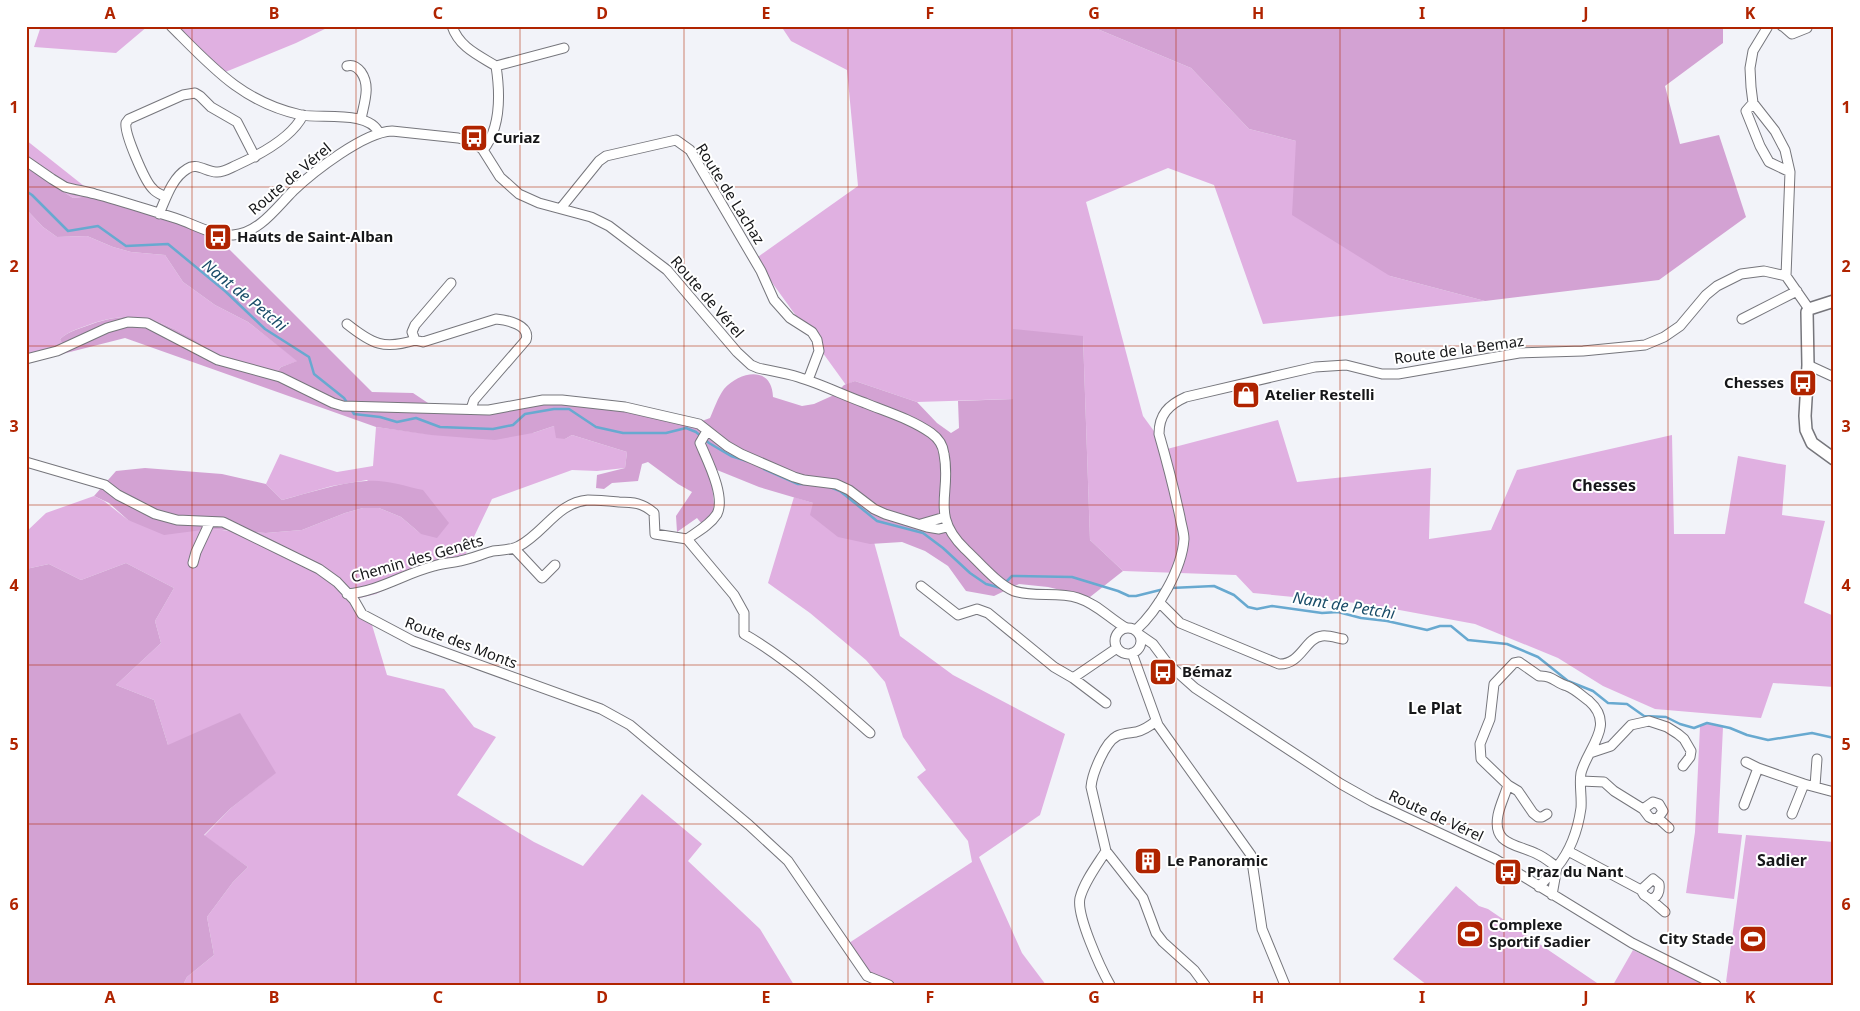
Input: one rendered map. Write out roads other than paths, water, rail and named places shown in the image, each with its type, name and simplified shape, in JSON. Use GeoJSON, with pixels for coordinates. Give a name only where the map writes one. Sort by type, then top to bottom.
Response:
{"type":"FeatureCollection","features":[{"type":"Feature","properties":{"kind":"main road"},"geometry":{"type":"LineString","coordinates":[[1834,301],[1809,310],[1806,319],[1808,365],[1804,416],[1806,430],[1812,443],[1834,460]]}},
{"type":"Feature","properties":{"kind":"street"},"geometry":{"type":"LineString","coordinates":[[171,26],[232,84],[268,105],[303,115],[361,119],[375,126],[380,133]]}},
{"type":"Feature","properties":{"kind":"street"},"geometry":{"type":"LineString","coordinates":[[452,26],[456,37],[468,49],[496,66],[564,48]]}},
{"type":"Feature","properties":{"kind":"street"},"geometry":{"type":"LineString","coordinates":[[1782,26],[1792,34],[1806,28]]}},
{"type":"Feature","properties":{"kind":"street"},"geometry":{"type":"LineString","coordinates":[[1769,27],[1753,51],[1750,68],[1753,103],[1775,131],[1785,150],[1790,172],[1786,276],[1809,310]]}},
{"type":"Feature","properties":{"kind":"street"},"geometry":{"type":"LineString","coordinates":[[347,66],[356,67],[367,82],[361,119]]}},
{"type":"Feature","properties":{"kind":"street"},"geometry":{"type":"LineString","coordinates":[[483,150],[489,142],[498,115],[496,66]]}},
{"type":"Feature","properties":{"kind":"street"},"geometry":{"type":"LineString","coordinates":[[166,197],[153,190],[148,182],[127,135],[126,123],[129,119],[183,95],[195,94],[236,122],[255,157]]}},
{"type":"Feature","properties":{"kind":"street"},"geometry":{"type":"LineString","coordinates":[[1753,103],[1746,111],[1760,146],[1769,162],[1790,172]]}},
{"type":"Feature","properties":{"kind":"street"},"geometry":{"type":"LineString","coordinates":[[159,214],[176,179],[187,168],[194,166],[214,173],[222,172],[255,157],[279,141],[300,121],[303,115]]}},
{"type":"Feature","properties":{"kind":"street","name":"Route de Vérel"},"geometry":{"type":"LineString","coordinates":[[26,161],[65,187],[220,234],[232,235],[250,230],[264,221],[295,190],[337,156],[380,133],[392,131],[468,140],[483,150],[494,170],[519,194],[540,203],[591,217],[609,226],[645,252],[667,270],[737,352],[751,365],[808,380],[894,414],[918,425],[936,437],[943,450],[946,464],[945,517],[947,527],[953,537],[1014,591],[1072,596],[1099,608],[1126,628]]}},
{"type":"Feature","properties":{"kind":"street","name":"Route de Lachaz"},"geometry":{"type":"LineString","coordinates":[[561,208],[594,167],[606,156],[676,140],[690,150],[761,271],[774,300],[790,318],[812,332],[817,340],[819,351],[808,380]]}},
{"type":"Feature","properties":{"kind":"street","name":"Route de la Bemaz"},"geometry":{"type":"LineString","coordinates":[[1138,632],[1152,614],[1171,580],[1178,564],[1184,539],[1177,501],[1159,434],[1159,425],[1167,408],[1176,401],[1186,397],[1315,367],[1346,365],[1382,374],[1398,374],[1519,353],[1583,351],[1639,346],[1664,337],[1680,326],[1706,295],[1717,286],[1741,274],[1764,271],[1786,276]]}},
{"type":"Feature","properties":{"kind":"street"},"geometry":{"type":"LineString","coordinates":[[415,340],[412,332],[415,325],[451,283]]}},
{"type":"Feature","properties":{"kind":"street"},"geometry":{"type":"LineString","coordinates":[[1742,319],[1797,291]]}},
{"type":"Feature","properties":{"kind":"street"},"geometry":{"type":"LineString","coordinates":[[347,324],[360,335],[374,342],[399,345],[415,340],[424,342],[496,319],[503,319],[518,325],[526,331],[528,336],[526,340],[474,400],[471,409]]}},
{"type":"Feature","properties":{"kind":"street"},"geometry":{"type":"LineString","coordinates":[[26,358],[57,351],[107,328],[128,322],[147,323],[218,360],[280,377],[343,406],[489,410],[524,402],[562,400],[625,407],[699,424],[704,436],[720,500],[717,513],[707,525],[687,539],[734,595],[744,614],[744,634],[785,662],[870,733]]}},
{"type":"Feature","properties":{"kind":"street"},"geometry":{"type":"LineString","coordinates":[[1808,365],[1834,377]]}},
{"type":"Feature","properties":{"kind":"street"},"geometry":{"type":"LineString","coordinates":[[704,436],[778,471],[804,480],[836,484],[849,490],[874,509],[935,529],[947,527]]}},
{"type":"Feature","properties":{"kind":"street","name":"Route des Monts"},"geometry":{"type":"LineString","coordinates":[[26,462],[105,485],[118,495],[155,514],[177,520],[223,522],[319,569],[337,582],[362,614],[412,641],[601,709],[630,725],[672,758],[750,825],[788,861],[867,976],[889,985]]}},
{"type":"Feature","properties":{"kind":"street","name":"Chemin des Genêts"},"geometry":{"type":"LineString","coordinates":[[347,594],[365,592],[391,583],[406,574],[435,565],[514,548],[534,536],[556,514],[572,504],[587,500],[638,503],[654,513],[655,534],[687,539]]}},
{"type":"Feature","properties":{"kind":"street"},"geometry":{"type":"LineString","coordinates":[[918,524],[945,517]]}},
{"type":"Feature","properties":{"kind":"street"},"geometry":{"type":"LineString","coordinates":[[193,563],[210,522]]}},
{"type":"Feature","properties":{"kind":"street"},"geometry":{"type":"LineString","coordinates":[[514,548],[542,578],[555,565]]}},
{"type":"Feature","properties":{"kind":"street"},"geometry":{"type":"LineString","coordinates":[[921,586],[958,615],[977,609],[988,613],[1054,667],[1073,678],[1106,703]]}},
{"type":"Feature","properties":{"kind":"street"},"geometry":{"type":"LineString","coordinates":[[1159,602],[1180,623],[1279,664],[1293,661],[1315,639],[1322,636],[1343,639]]}},
{"type":"Feature","properties":{"kind":"street"},"geometry":{"type":"LineString","coordinates":[[1090,603],[1108,623],[1116,636],[1117,648],[1124,653],[1147,648],[1158,653]]}},
{"type":"Feature","properties":{"kind":"street"},"geometry":{"type":"LineString","coordinates":[[1116,636],[1120,630],[1126,628],[1138,632],[1142,642],[1135,651]]}},
{"type":"Feature","properties":{"kind":"street","name":"Route de Vérel"},"geometry":{"type":"LineString","coordinates":[[1138,632],[1153,644],[1168,664],[1194,688],[1341,784],[1373,802],[1480,851],[1650,952],[1711,983]]}},
{"type":"Feature","properties":{"kind":"street"},"geometry":{"type":"LineString","coordinates":[[1073,678],[1117,648]]}},
{"type":"Feature","properties":{"kind":"street"},"geometry":{"type":"LineString","coordinates":[[1135,651],[1156,721],[1251,855],[1262,929],[1285,985]]}},
{"type":"Feature","properties":{"kind":"street"},"geometry":{"type":"LineString","coordinates":[[1539,887],[1568,852],[1578,825],[1583,769],[1600,729],[1601,718],[1596,708],[1573,688],[1547,676],[1539,676],[1519,662],[1514,664],[1494,684],[1490,719],[1480,744],[1481,759],[1508,785],[1518,791],[1533,813],[1542,818],[1547,814]]}},
{"type":"Feature","properties":{"kind":"street"},"geometry":{"type":"LineString","coordinates":[[1156,721],[1143,730],[1115,737],[1110,742],[1093,776],[1091,787],[1106,851],[1143,898],[1156,933],[1163,942],[1194,970],[1205,985]]}},
{"type":"Feature","properties":{"kind":"street"},"geometry":{"type":"LineString","coordinates":[[1590,753],[1611,746],[1631,725],[1650,721],[1668,727],[1684,739],[1691,751],[1690,757],[1683,766]]}},
{"type":"Feature","properties":{"kind":"street"},"geometry":{"type":"LineString","coordinates":[[1815,786],[1817,759]]}},
{"type":"Feature","properties":{"kind":"street"},"geometry":{"type":"LineString","coordinates":[[1746,762],[1804,784],[1834,792]]}},
{"type":"Feature","properties":{"kind":"street"},"geometry":{"type":"LineString","coordinates":[[1744,804],[1758,768]]}},
{"type":"Feature","properties":{"kind":"street"},"geometry":{"type":"LineString","coordinates":[[1581,782],[1604,782],[1614,792],[1643,809],[1648,817],[1658,818],[1669,828]]}},
{"type":"Feature","properties":{"kind":"street"},"geometry":{"type":"LineString","coordinates":[[1792,814],[1804,784]]}},
{"type":"Feature","properties":{"kind":"street"},"geometry":{"type":"LineString","coordinates":[[1508,785],[1498,814],[1497,825],[1502,839],[1509,845],[1538,854],[1557,867]]}},
{"type":"Feature","properties":{"kind":"street"},"geometry":{"type":"LineString","coordinates":[[1643,809],[1650,803],[1656,802],[1662,811],[1658,818]]}},
{"type":"Feature","properties":{"kind":"street"},"geometry":{"type":"LineString","coordinates":[[1106,851],[1082,893],[1080,907],[1094,950],[1110,985]]}},
{"type":"Feature","properties":{"kind":"street"},"geometry":{"type":"LineString","coordinates":[[1568,852],[1641,890],[1666,912]]}},
{"type":"Feature","properties":{"kind":"street"},"geometry":{"type":"LineString","coordinates":[[1552,895],[1557,867]]}},
{"type":"Feature","properties":{"kind":"street"},"geometry":{"type":"LineString","coordinates":[[1641,890],[1651,880],[1657,880],[1659,892],[1657,896],[1650,899]]}},
{"type":"Feature","properties":{"kind":"waterway","name":"Nant de Petchi"},"geometry":{"type":"LineString","coordinates":[[26,191],[68,231],[98,226],[126,246],[168,244],[225,291],[265,329],[309,357],[314,374],[344,398],[348,404]]}},
{"type":"Feature","properties":{"kind":"waterway","name":"Nant de Petchi"},"geometry":{"type":"LineString","coordinates":[[351,409],[354,414],[380,417],[397,422],[416,418],[440,427],[493,429],[513,425],[525,414],[554,409],[569,409],[596,427],[623,433],[666,433],[686,428],[696,432],[709,443],[731,456],[747,461]]}},
{"type":"Feature","properties":{"kind":"waterway","name":"Nant de Petchi"},"geometry":{"type":"LineString","coordinates":[[764,469],[798,484],[805,484]]}},
{"type":"Feature","properties":{"kind":"waterway","name":"Nant de Petchi"},"geometry":{"type":"LineString","coordinates":[[830,487],[840,491],[877,521],[923,533],[943,548],[970,573],[986,584],[1001,588]]}},
{"type":"Feature","properties":{"kind":"waterway","name":"Nant de Petchi"},"geometry":{"type":"LineString","coordinates":[[1004,584],[1012,576],[1072,577],[1129,596],[1164,589]]}},
{"type":"Feature","properties":{"kind":"waterway","name":"Nant de Petchi"},"geometry":{"type":"LineString","coordinates":[[1171,588],[1214,586],[1234,595],[1248,607],[1257,609],[1272,606],[1322,613],[1338,612],[1427,630],[1440,626],[1451,626],[1468,640],[1507,644],[1538,657],[1568,681],[1593,691],[1608,703],[1627,704],[1644,716],[1666,717],[1694,728],[1707,723],[1768,740],[1812,733],[1834,738]]}},
{"type":"Feature","properties":{"kind":"place","name":"Curiaz"},"geometry":{"type":"Point","coordinates":[474,138]}},
{"type":"Feature","properties":{"kind":"place","name":"Hauts de Saint-Alban"},"geometry":{"type":"Point","coordinates":[218,237]}},
{"type":"Feature","properties":{"kind":"place","name":"Chesses"},"geometry":{"type":"Point","coordinates":[1803,383]}},
{"type":"Feature","properties":{"kind":"place","name":"Atelier Restelli"},"geometry":{"type":"Point","coordinates":[1246,395]}},
{"type":"Feature","properties":{"kind":"place","name":"Bémaz"},"geometry":{"type":"Point","coordinates":[1163,672]}},
{"type":"Feature","properties":{"kind":"place","name":"Le Panoramic"},"geometry":{"type":"Point","coordinates":[1148,861]}},
{"type":"Feature","properties":{"kind":"place","name":"Praz du Nant"},"geometry":{"type":"Point","coordinates":[1508,872]}},
{"type":"Feature","properties":{"kind":"place","name":"Complexe Sportif Sadier"},"geometry":{"type":"Point","coordinates":[1470,934]}},
{"type":"Feature","properties":{"kind":"place","name":"City Stade"},"geometry":{"type":"Point","coordinates":[1753,939]}},
{"type":"Feature","properties":{"kind":"district","name":"Chesses"},"geometry":{"type":"Point","coordinates":[1604,485]}},
{"type":"Feature","properties":{"kind":"district","name":"Le Plat"},"geometry":{"type":"Point","coordinates":[1435,708]}},
{"type":"Feature","properties":{"kind":"district","name":"Sadier"},"geometry":{"type":"Point","coordinates":[1782,860]}}]}
